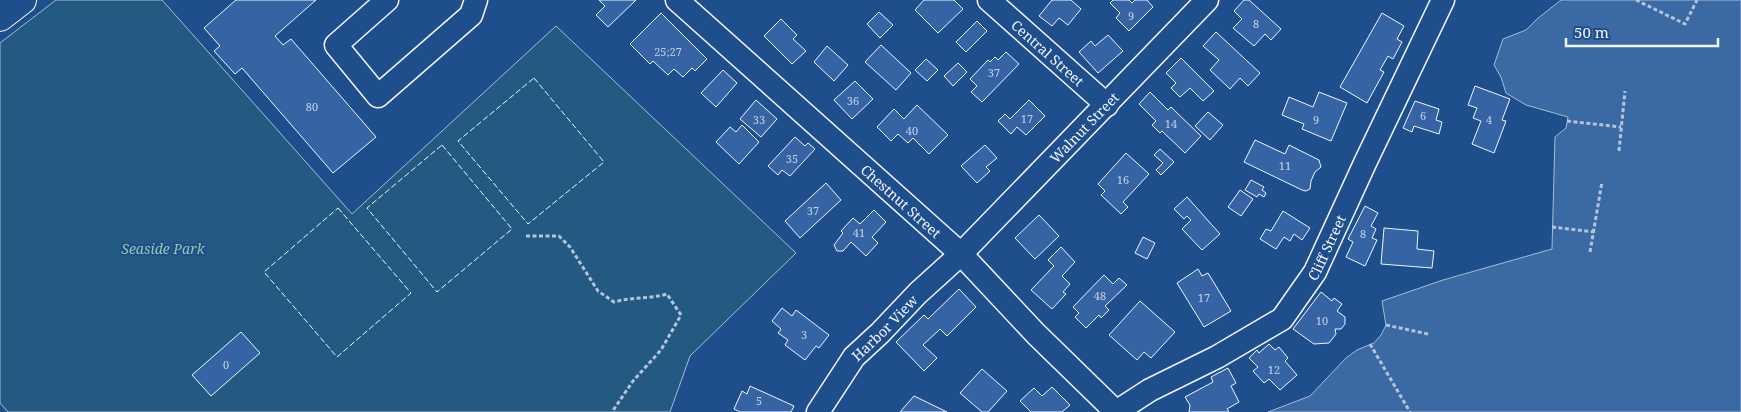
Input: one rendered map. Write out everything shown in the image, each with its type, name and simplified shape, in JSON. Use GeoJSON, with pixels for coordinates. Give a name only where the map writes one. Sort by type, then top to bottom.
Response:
{"type":"FeatureCollection","features":[{"type":"Feature","properties":{"kind":"main road"},"geometry":{"type":"LineString","coordinates":[[0,17],[22,0]]}},
{"type":"Feature","properties":{"kind":"street"},"geometry":{"type":"LineString","coordinates":[[387,0],[336,45],[378,96],[471,15],[476,0]]}},
{"type":"Feature","properties":{"kind":"street","name":"Chestnut Street"},"geometry":{"type":"LineString","coordinates":[[677,0],[961,254],[1036,334],[1116,412]]}},
{"type":"Feature","properties":{"kind":"street","name":"Central Street"},"geometry":{"type":"LineString","coordinates":[[988,0],[1106,104]]}},
{"type":"Feature","properties":{"kind":"street","name":"Walnut Street"},"geometry":{"type":"LineString","coordinates":[[961,254],[1207,0]]}},
{"type":"Feature","properties":{"kind":"street","name":"Cliff Street"},"geometry":{"type":"LineString","coordinates":[[1116,412],[1150,390],[1217,357],[1282,320],[1315,272],[1439,9]]}},
{"type":"Feature","properties":{"kind":"street","name":"Harbor View"},"geometry":{"type":"LineString","coordinates":[[818,412],[854,357],[918,293],[961,254]]}},
{"type":"Feature","properties":{"kind":"path"},"geometry":{"type":"LineString","coordinates":[[1636,0],[1685,24],[1698,0]]}},
{"type":"Feature","properties":{"kind":"path"},"geometry":{"type":"LineString","coordinates":[[1619,151],[1625,91]]}},
{"type":"Feature","properties":{"kind":"path"},"geometry":{"type":"LineString","coordinates":[[1567,121],[1621,127]]}},
{"type":"Feature","properties":{"kind":"path"},"geometry":{"type":"LineString","coordinates":[[1590,252],[1602,182]]}},
{"type":"Feature","properties":{"kind":"path"},"geometry":{"type":"LineString","coordinates":[[1552,227],[1594,232]]}},
{"type":"Feature","properties":{"kind":"path"},"geometry":{"type":"LineString","coordinates":[[526,236],[559,236],[570,247],[598,291],[614,302],[629,298],[652,298],[667,294],[681,315],[661,350],[633,381],[612,412]]}},
{"type":"Feature","properties":{"kind":"path"},"geometry":{"type":"LineString","coordinates":[[1386,324],[1428,334]]}},
{"type":"Feature","properties":{"kind":"path"},"geometry":{"type":"LineString","coordinates":[[1370,344],[1410,412]]}},
{"type":"Feature","properties":{"kind":"green space","name":"Seaside Park"},"geometry":{"type":"Polygon","coordinates":[[[56,0],[162,0],[352,214],[556,26],[796,253],[690,356],[670,412],[8,412],[0,403],[0,43],[56,0]]]}},
{"type":"Feature","properties":{"kind":"shaded area"},"geometry":{"type":"Polygon","coordinates":[[[1561,0],[1741,0],[1741,412],[1268,412],[1310,396],[1346,358],[1357,350],[1374,343],[1386,325],[1382,301],[1443,280],[1552,249],[1555,137],[1566,128],[1568,117],[1526,105],[1506,93],[1501,77],[1494,65],[1503,39],[1526,30],[1561,0]]]}},
{"type":"Feature","properties":{"kind":"building"},"geometry":{"type":"Polygon","coordinates":[[[236,0],[316,0],[275,36],[283,45],[291,39],[376,137],[333,173],[242,68],[235,74],[214,51],[220,46],[204,28],[236,0]]]}},
{"type":"Feature","properties":{"kind":"building"},"geometry":{"type":"Polygon","coordinates":[[[599,0],[636,0],[608,27],[596,15],[605,6],[599,0]]]}},
{"type":"Feature","properties":{"kind":"building"},"geometry":{"type":"Polygon","coordinates":[[[924,0],[954,0],[963,9],[938,33],[915,10],[924,0]]]}},
{"type":"Feature","properties":{"kind":"building"},"geometry":{"type":"Polygon","coordinates":[[[1052,0],[1071,0],[1081,9],[1068,25],[1059,18],[1052,26],[1039,16],[1052,0]]]}},
{"type":"Feature","properties":{"kind":"building"},"geometry":{"type":"Polygon","coordinates":[[[1113,0],[1129,0],[1132,3],[1135,0],[1147,0],[1153,7],[1129,31],[1116,18],[1120,13],[1110,3],[1113,0]]]}},
{"type":"Feature","properties":{"kind":"building"},"geometry":{"type":"Polygon","coordinates":[[[1244,0],[1249,0],[1281,29],[1271,40],[1265,34],[1254,46],[1233,28],[1242,19],[1234,11],[1244,0]]]}},
{"type":"Feature","properties":{"kind":"building"},"geometry":{"type":"Polygon","coordinates":[[[879,12],[893,25],[880,38],[867,24],[879,12]]]}},
{"type":"Feature","properties":{"kind":"building"},"geometry":{"type":"Polygon","coordinates":[[[661,13],[707,59],[695,71],[692,68],[683,77],[674,69],[668,75],[653,61],[650,64],[630,44],[661,13]]]}},
{"type":"Feature","properties":{"kind":"building"},"geometry":{"type":"Polygon","coordinates":[[[1382,13],[1404,26],[1397,39],[1402,42],[1393,59],[1388,56],[1380,70],[1384,72],[1367,103],[1340,87],[1382,13]]]}},
{"type":"Feature","properties":{"kind":"building"},"geometry":{"type":"Polygon","coordinates":[[[781,19],[797,35],[793,39],[806,51],[792,64],[764,36],[781,19]]]}},
{"type":"Feature","properties":{"kind":"building"},"geometry":{"type":"Polygon","coordinates":[[[977,21],[987,31],[966,52],[956,42],[977,21]]]}},
{"type":"Feature","properties":{"kind":"building"},"geometry":{"type":"Polygon","coordinates":[[[1216,32],[1260,73],[1248,86],[1240,78],[1230,89],[1210,70],[1219,60],[1203,46],[1216,32]]]}},
{"type":"Feature","properties":{"kind":"building"},"geometry":{"type":"Polygon","coordinates":[[[1108,35],[1123,51],[1098,73],[1079,52],[1091,41],[1095,46],[1108,35]]]}},
{"type":"Feature","properties":{"kind":"building"},"geometry":{"type":"Polygon","coordinates":[[[881,45],[911,73],[896,90],[865,62],[881,45]]]}},
{"type":"Feature","properties":{"kind":"building"},"geometry":{"type":"Polygon","coordinates":[[[827,46],[848,65],[834,81],[814,62],[827,46]]]}},
{"type":"Feature","properties":{"kind":"building"},"geometry":{"type":"Polygon","coordinates":[[[1006,52],[1019,64],[982,102],[971,92],[977,86],[970,79],[988,60],[990,62],[995,57],[998,60],[1006,52]]]}},
{"type":"Feature","properties":{"kind":"building"},"geometry":{"type":"Polygon","coordinates":[[[1181,58],[1214,91],[1203,101],[1190,88],[1180,97],[1171,88],[1176,83],[1166,73],[1181,58]]]}},
{"type":"Feature","properties":{"kind":"building"},"geometry":{"type":"Polygon","coordinates":[[[926,59],[938,70],[927,81],[915,70],[926,59]]]}},
{"type":"Feature","properties":{"kind":"building"},"geometry":{"type":"Polygon","coordinates":[[[958,63],[967,72],[953,86],[944,76],[958,63]]]}},
{"type":"Feature","properties":{"kind":"building"},"geometry":{"type":"Polygon","coordinates":[[[723,70],[737,83],[716,107],[701,93],[723,70]]]}},
{"type":"Feature","properties":{"kind":"building"},"geometry":{"type":"Polygon","coordinates":[[[855,81],[873,99],[852,119],[834,100],[855,81]]]}},
{"type":"Feature","properties":{"kind":"building"},"geometry":{"type":"Polygon","coordinates":[[[1475,86],[1510,99],[1502,120],[1506,121],[1494,153],[1472,144],[1481,121],[1473,118],[1477,108],[1468,105],[1475,86]]]}},
{"type":"Feature","properties":{"kind":"building"},"geometry":{"type":"Polygon","coordinates":[[[1150,92],[1168,110],[1171,107],[1201,136],[1185,153],[1162,131],[1160,133],[1152,125],[1156,121],[1139,104],[1150,92]]]}},
{"type":"Feature","properties":{"kind":"building"},"geometry":{"type":"Polygon","coordinates":[[[1319,92],[1347,103],[1331,141],[1302,129],[1304,124],[1282,115],[1289,97],[1313,107],[1319,92]]]}},
{"type":"Feature","properties":{"kind":"building"},"geometry":{"type":"Polygon","coordinates":[[[756,100],[777,119],[761,137],[740,119],[756,100]]]}},
{"type":"Feature","properties":{"kind":"building"},"geometry":{"type":"Polygon","coordinates":[[[1029,100],[1045,116],[1026,135],[1017,127],[1011,134],[998,121],[1005,114],[1010,119],[1029,100]]]}},
{"type":"Feature","properties":{"kind":"building"},"geometry":{"type":"Polygon","coordinates":[[[1415,101],[1439,109],[1436,120],[1442,122],[1439,134],[1414,126],[1412,132],[1403,128],[1415,101]]]}},
{"type":"Feature","properties":{"kind":"building"},"geometry":{"type":"Polygon","coordinates":[[[917,105],[948,135],[929,154],[913,138],[908,143],[898,134],[891,141],[877,127],[894,109],[904,119],[917,105]]]}},
{"type":"Feature","properties":{"kind":"building"},"geometry":{"type":"Polygon","coordinates":[[[1208,112],[1223,125],[1210,140],[1195,126],[1208,112]]]}},
{"type":"Feature","properties":{"kind":"building"},"geometry":{"type":"Polygon","coordinates":[[[742,125],[759,142],[739,164],[716,142],[730,127],[736,132],[742,125]]]}},
{"type":"Feature","properties":{"kind":"building"},"geometry":{"type":"Polygon","coordinates":[[[795,137],[805,146],[808,143],[815,149],[790,176],[782,170],[778,175],[768,166],[795,137]]]}},
{"type":"Feature","properties":{"kind":"building"},"geometry":{"type":"Polygon","coordinates":[[[1255,140],[1285,154],[1289,145],[1319,160],[1321,167],[1315,172],[1310,189],[1302,190],[1244,162],[1255,140]]]}},
{"type":"Feature","properties":{"kind":"building"},"geometry":{"type":"Polygon","coordinates":[[[985,145],[997,158],[986,167],[990,171],[977,183],[961,166],[985,145]]]}},
{"type":"Feature","properties":{"kind":"building"},"geometry":{"type":"Polygon","coordinates":[[[1160,149],[1174,162],[1161,175],[1156,170],[1163,163],[1154,155],[1160,149]]]}},
{"type":"Feature","properties":{"kind":"building"},"geometry":{"type":"Polygon","coordinates":[[[1126,153],[1149,174],[1123,202],[1128,207],[1121,214],[1101,195],[1105,191],[1098,184],[1126,153]]]}},
{"type":"Feature","properties":{"kind":"building"},"geometry":{"type":"Polygon","coordinates":[[[1251,180],[1264,187],[1262,190],[1266,193],[1264,197],[1259,194],[1257,197],[1245,190],[1251,180]]]}},
{"type":"Feature","properties":{"kind":"building"},"geometry":{"type":"Polygon","coordinates":[[[826,183],[841,200],[800,238],[785,221],[826,183]]]}},
{"type":"Feature","properties":{"kind":"building"},"geometry":{"type":"Polygon","coordinates":[[[1240,190],[1253,199],[1241,216],[1228,207],[1240,190]]]}},
{"type":"Feature","properties":{"kind":"building"},"geometry":{"type":"Polygon","coordinates":[[[1187,197],[1220,234],[1202,250],[1182,229],[1191,220],[1187,216],[1184,219],[1174,209],[1187,197]]]}},
{"type":"Feature","properties":{"kind":"building"},"geometry":{"type":"Polygon","coordinates":[[[1365,206],[1378,213],[1371,226],[1376,229],[1372,238],[1377,240],[1365,266],[1346,257],[1353,242],[1348,239],[1365,206]]]}},
{"type":"Feature","properties":{"kind":"building"},"geometry":{"type":"Polygon","coordinates":[[[874,210],[886,222],[872,237],[878,243],[866,256],[851,242],[843,251],[837,251],[834,245],[843,233],[841,231],[853,218],[860,224],[874,210]]]}},
{"type":"Feature","properties":{"kind":"building"},"geometry":{"type":"Polygon","coordinates":[[[1283,211],[1310,228],[1302,240],[1294,234],[1290,241],[1284,237],[1276,249],[1260,239],[1266,229],[1271,231],[1283,211]]]}},
{"type":"Feature","properties":{"kind":"building"},"geometry":{"type":"Polygon","coordinates":[[[1039,215],[1059,236],[1035,259],[1015,238],[1039,215]]]}},
{"type":"Feature","properties":{"kind":"building"},"geometry":{"type":"Polygon","coordinates":[[[1384,228],[1418,231],[1417,249],[1434,251],[1432,268],[1381,264],[1384,228]]]}},
{"type":"Feature","properties":{"kind":"building"},"geometry":{"type":"Polygon","coordinates":[[[1143,237],[1155,243],[1147,259],[1135,253],[1143,237]]]}},
{"type":"Feature","properties":{"kind":"building"},"geometry":{"type":"Polygon","coordinates":[[[1061,247],[1075,262],[1062,276],[1070,284],[1063,292],[1066,294],[1052,309],[1031,290],[1054,266],[1048,260],[1061,247]]]}},
{"type":"Feature","properties":{"kind":"building"},"geometry":{"type":"Polygon","coordinates":[[[1198,269],[1202,276],[1208,273],[1231,311],[1204,327],[1177,283],[1198,269]]]}},
{"type":"Feature","properties":{"kind":"building"},"geometry":{"type":"Polygon","coordinates":[[[1104,275],[1113,284],[1119,278],[1127,285],[1105,306],[1109,310],[1101,318],[1099,315],[1086,328],[1075,317],[1079,313],[1073,307],[1104,275]]]}},
{"type":"Feature","properties":{"kind":"building"},"geometry":{"type":"Polygon","coordinates":[[[959,289],[976,307],[947,336],[940,329],[923,345],[937,358],[924,371],[896,342],[924,315],[928,319],[959,289]]]}},
{"type":"Feature","properties":{"kind":"building"},"geometry":{"type":"Polygon","coordinates":[[[1321,292],[1332,301],[1334,298],[1342,304],[1337,311],[1345,317],[1345,324],[1341,329],[1335,329],[1336,334],[1329,343],[1314,344],[1293,329],[1321,292]]]}},
{"type":"Feature","properties":{"kind":"building"},"geometry":{"type":"Polygon","coordinates":[[[1140,301],[1175,332],[1151,358],[1144,352],[1137,360],[1109,335],[1140,301]]]}},
{"type":"Feature","properties":{"kind":"building"},"geometry":{"type":"Polygon","coordinates":[[[782,308],[792,316],[796,310],[829,335],[819,348],[816,346],[805,360],[785,345],[788,340],[778,333],[781,329],[772,321],[782,308]]]}},
{"type":"Feature","properties":{"kind":"building"},"geometry":{"type":"Polygon","coordinates":[[[241,332],[260,353],[211,396],[192,375],[241,332]]]}},
{"type":"Feature","properties":{"kind":"building"},"geometry":{"type":"Polygon","coordinates":[[[1269,344],[1275,350],[1279,347],[1288,358],[1285,361],[1297,375],[1280,390],[1269,379],[1264,383],[1253,371],[1258,367],[1249,358],[1257,350],[1259,353],[1269,344]]]}},
{"type":"Feature","properties":{"kind":"building"},"geometry":{"type":"Polygon","coordinates":[[[1228,368],[1236,383],[1231,386],[1239,402],[1227,409],[1229,412],[1189,412],[1190,405],[1185,397],[1213,382],[1211,377],[1228,368]]]}},
{"type":"Feature","properties":{"kind":"building"},"geometry":{"type":"Polygon","coordinates":[[[982,369],[1007,391],[988,412],[982,412],[960,393],[982,369]]]}},
{"type":"Feature","properties":{"kind":"building"},"geometry":{"type":"Polygon","coordinates":[[[750,386],[794,406],[791,412],[740,412],[734,409],[742,391],[747,394],[750,386]]]}},
{"type":"Feature","properties":{"kind":"building"},"geometry":{"type":"Polygon","coordinates":[[[1052,387],[1070,405],[1062,412],[1031,412],[1020,401],[1034,388],[1042,396],[1052,387]]]}},
{"type":"Feature","properties":{"kind":"building"},"geometry":{"type":"Polygon","coordinates":[[[914,396],[947,412],[900,412],[914,396]]]}},
{"type":"Feature","properties":{"kind":"fence"},"geometry":{"type":"LineString","coordinates":[[534,78],[604,162],[528,224],[458,141],[534,78]]}},
{"type":"Feature","properties":{"kind":"fence"},"geometry":{"type":"LineString","coordinates":[[442,145],[512,229],[437,292],[367,208],[442,145]]}},
{"type":"Feature","properties":{"kind":"fence"},"geometry":{"type":"LineString","coordinates":[[338,208],[411,293],[337,357],[264,272],[338,208]]}}]}
